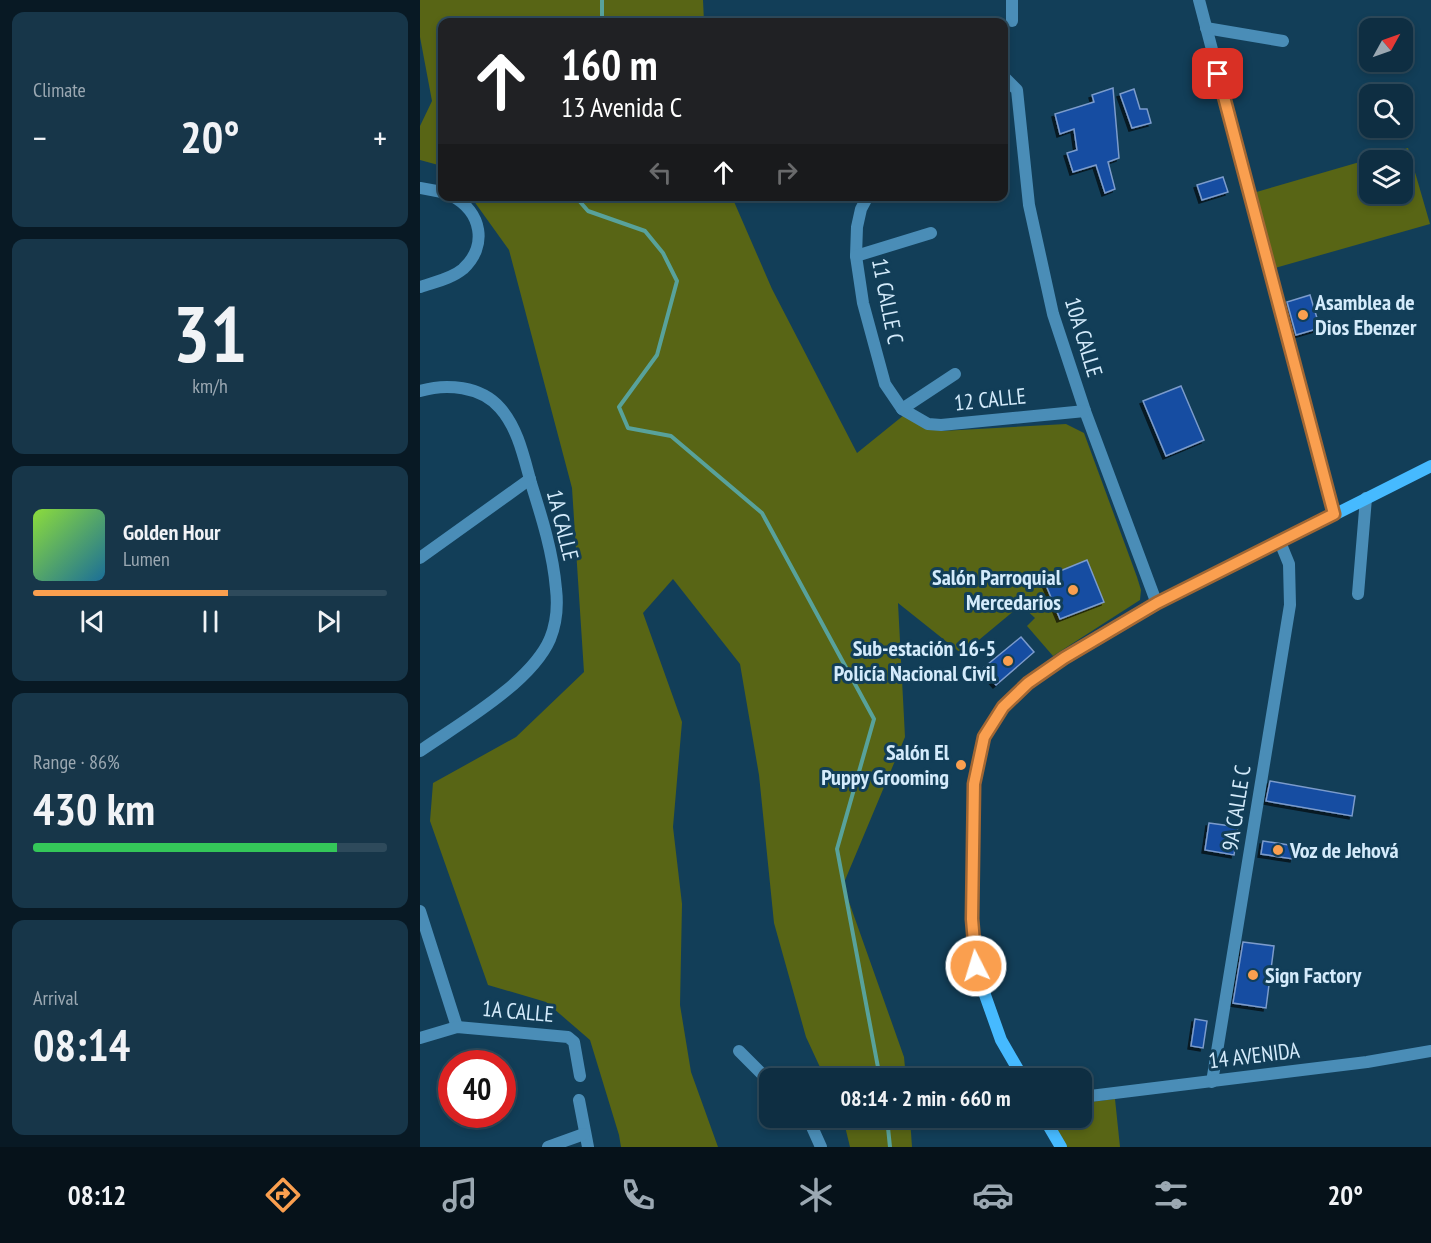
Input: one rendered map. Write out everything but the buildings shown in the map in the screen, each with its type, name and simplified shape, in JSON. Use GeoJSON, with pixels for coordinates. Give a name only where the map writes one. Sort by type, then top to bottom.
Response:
{"type":"FeatureCollection","features":[{"type":"Feature","properties":{"kind":"street"},"geometry":{"type":"LineString","coordinates":[[1012,0],[1012,21]]}},
{"type":"Feature","properties":{"kind":"street"},"geometry":{"type":"LineString","coordinates":[[1198,0],[1334,514]]}},
{"type":"Feature","properties":{"kind":"street"},"geometry":{"type":"LineString","coordinates":[[1206,28],[1283,41]]}},
{"type":"Feature","properties":{"kind":"street","name":"10A CALLE"},"geometry":{"type":"LineString","coordinates":[[1008,81],[1017,90],[1029,205],[1053,314],[1085,411],[1157,603]]}},
{"type":"Feature","properties":{"kind":"street"},"geometry":{"type":"LineString","coordinates":[[420,188],[438,191]]}},
{"type":"Feature","properties":{"kind":"street"},"geometry":{"type":"LineString","coordinates":[[420,287],[450,277],[462,270],[477,250],[479,239],[475,216],[462,201]]}},
{"type":"Feature","properties":{"kind":"street","name":"11 CALLE C"},"geometry":{"type":"LineString","coordinates":[[865,201],[857,227],[856,256],[863,303],[885,384],[902,409]]}},
{"type":"Feature","properties":{"kind":"street"},"geometry":{"type":"LineString","coordinates":[[856,256],[931,233]]}},
{"type":"Feature","properties":{"kind":"street"},"geometry":{"type":"LineString","coordinates":[[902,409],[955,374]]}},
{"type":"Feature","properties":{"kind":"street","name":"1A CALLE"},"geometry":{"type":"LineString","coordinates":[[420,391],[431,387],[450,386],[469,389],[499,406],[511,422],[549,542],[557,591],[555,625],[543,652],[508,690],[420,751]]}},
{"type":"Feature","properties":{"kind":"street","name":"12 CALLE"},"geometry":{"type":"LineString","coordinates":[[902,409],[928,424],[942,425],[1085,411]]}},
{"type":"Feature","properties":{"kind":"street"},"geometry":{"type":"LineString","coordinates":[[1017,1068],[1001,1040],[976,966],[972,919],[974,784],[984,737],[1003,707],[1028,683],[1064,658],[1157,603],[1431,466]]}},
{"type":"Feature","properties":{"kind":"street"},"geometry":{"type":"LineString","coordinates":[[420,558],[530,479]]}},
{"type":"Feature","properties":{"kind":"street"},"geometry":{"type":"LineString","coordinates":[[1358,594],[1366,498]]}},
{"type":"Feature","properties":{"kind":"street","name":"9A CALLE C"},"geometry":{"type":"LineString","coordinates":[[1212,1082],[1290,605],[1289,564],[1280,542]]}},
{"type":"Feature","properties":{"kind":"street"},"geometry":{"type":"LineString","coordinates":[[420,911],[457,1027],[420,1038]]}},
{"type":"Feature","properties":{"kind":"street","name":"1A CALLE"},"geometry":{"type":"LineString","coordinates":[[457,1027],[568,1037],[574,1042],[580,1076]]}},
{"type":"Feature","properties":{"kind":"street"},"geometry":{"type":"LineString","coordinates":[[739,1051],[759,1071]]}},
{"type":"Feature","properties":{"kind":"street","name":"14 AVENIDA"},"geometry":{"type":"LineString","coordinates":[[1092,1096],[1366,1062],[1431,1051]]}},
{"type":"Feature","properties":{"kind":"street"},"geometry":{"type":"LineString","coordinates":[[579,1100],[588,1147]]}},
{"type":"Feature","properties":{"kind":"street"},"geometry":{"type":"LineString","coordinates":[[812,1128],[821,1147]]}},
{"type":"Feature","properties":{"kind":"street"},"geometry":{"type":"LineString","coordinates":[[1050,1128],[1061,1147]]}},
{"type":"Feature","properties":{"kind":"street"},"geometry":{"type":"LineString","coordinates":[[548,1147],[584,1134]]}},
{"type":"Feature","properties":{"kind":"green space"},"geometry":{"type":"Polygon","coordinates":[[[420,0],[703,0],[704,18],[438,18],[438,165],[420,160],[420,126],[432,101],[420,37],[420,0]]]}},
{"type":"Feature","properties":{"kind":"green space"},"geometry":{"type":"Polygon","coordinates":[[[1359,162],[1359,204],[1413,204],[1413,165],[1430,224],[1275,268],[1253,193],[1359,162]]]}},
{"type":"Feature","properties":{"kind":"green space"},"geometry":{"type":"Polygon","coordinates":[[[474,201],[734,201],[772,289],[857,453],[904,415],[929,428],[942,431],[1066,424],[1084,433],[1141,590],[1140,600],[1053,656],[1027,626],[1035,618],[1021,605],[962,654],[898,603],[905,737],[843,885],[904,1057],[905,1068],[820,1068],[806,1037],[774,923],[759,775],[740,664],[673,579],[643,613],[682,722],[673,827],[682,904],[680,1005],[691,1072],[718,1147],[621,1147],[590,1040],[546,1002],[488,985],[430,821],[433,783],[516,737],[584,672],[572,488],[509,250],[474,201]]]}},
{"type":"Feature","properties":{"kind":"green space"},"geometry":{"type":"Polygon","coordinates":[[[1115,1099],[1120,1147],[1065,1147],[1054,1128],[1092,1128],[1092,1102],[1115,1099]]]}},
{"type":"Feature","properties":{"kind":"green space"},"geometry":{"type":"Polygon","coordinates":[[[845,1128],[911,1128],[912,1147],[850,1147],[845,1128]]]}},
{"type":"Feature","properties":{"kind":"waterway"},"geometry":{"type":"LineString","coordinates":[[602,0],[602,18]]}},
{"type":"Feature","properties":{"kind":"waterway"},"geometry":{"type":"LineString","coordinates":[[579,201],[588,211],[645,231],[663,253],[677,281],[657,355],[619,407],[628,428],[671,436],[762,513],[874,719],[837,849],[878,1068]]}},
{"type":"Feature","properties":{"kind":"waterway"},"geometry":{"type":"LineString","coordinates":[[888,1128],[890,1147]]}},
{"type":"Feature","properties":{"kind":"place","name":"Asamblea de Dios Ebenzer"},"geometry":{"type":"Point","coordinates":[1303,315]}},
{"type":"Feature","properties":{"kind":"place","name":"Salón Parroquial Mercedarios"},"geometry":{"type":"Point","coordinates":[1073,590]}},
{"type":"Feature","properties":{"kind":"place","name":"Sub-estación 16-5 Policía Nacional Civil"},"geometry":{"type":"Point","coordinates":[1008,661]}},
{"type":"Feature","properties":{"kind":"place","name":"Salón El Puppy Grooming"},"geometry":{"type":"Point","coordinates":[961,765]}},
{"type":"Feature","properties":{"kind":"place","name":"Voz de Jehová"},"geometry":{"type":"Point","coordinates":[1278,850]}},
{"type":"Feature","properties":{"kind":"place","name":"Sign Factory"},"geometry":{"type":"Point","coordinates":[1253,975]}},
{"type":"Feature","properties":{"kind":"route"},"geometry":{"type":"LineString","coordinates":[[976,966],[972,919],[974,784],[984,737],[1003,707],[1028,683],[1064,658],[1157,603],[1334,514],[1218,74]]}}]}
